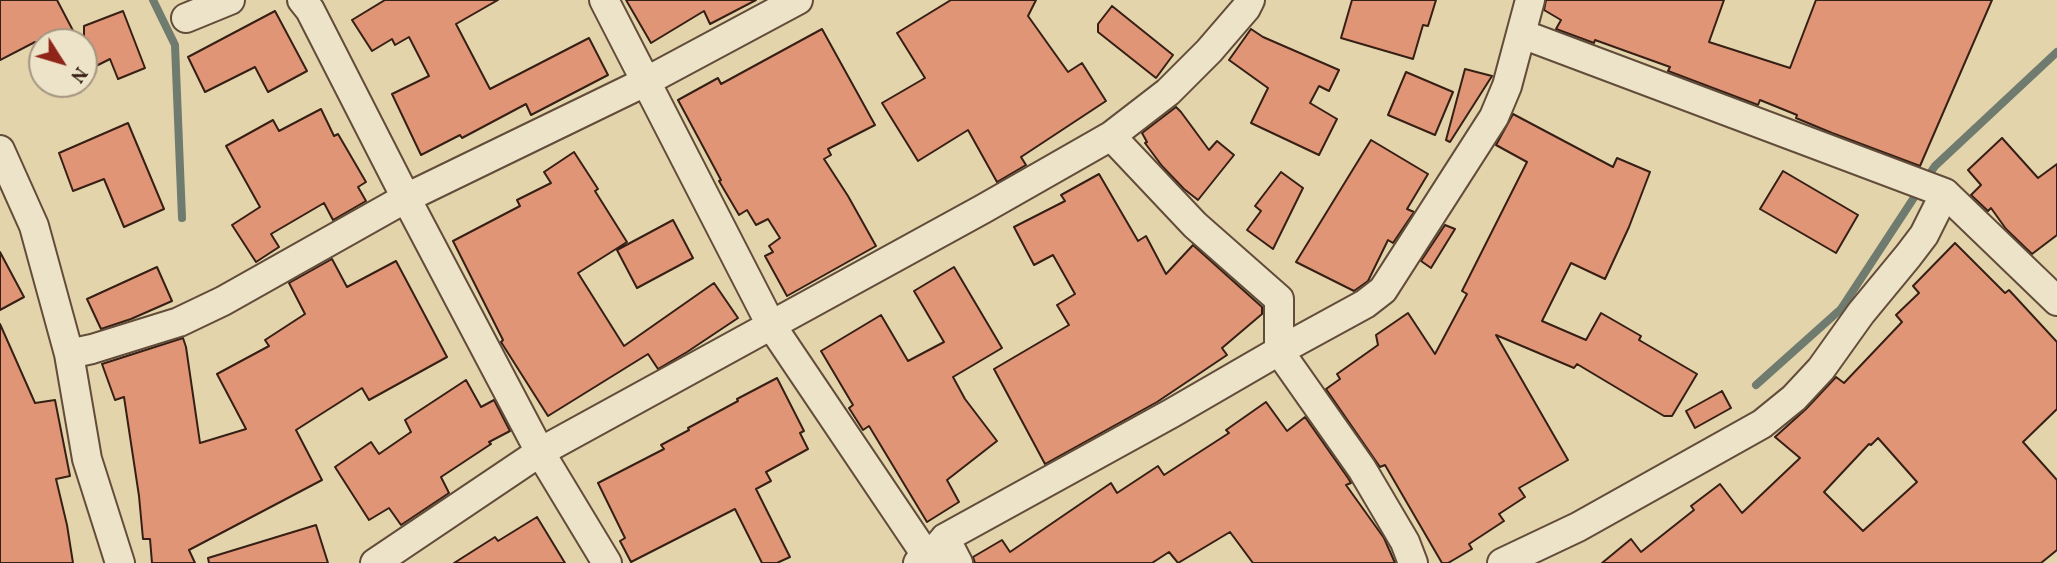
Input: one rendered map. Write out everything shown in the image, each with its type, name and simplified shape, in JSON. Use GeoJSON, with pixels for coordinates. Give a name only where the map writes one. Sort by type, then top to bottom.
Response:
{"type":"FeatureCollection","features":[{"type":"Feature","properties":{"kind":"street"},"geometry":{"type":"LineString","coordinates":[[186,18],[230,0]]}},
{"type":"Feature","properties":{"kind":"street"},"geometry":{"type":"LineString","coordinates":[[302,0],[310,10],[540,452],[607,563]]}},
{"type":"Feature","properties":{"kind":"street"},"geometry":{"type":"LineString","coordinates":[[604,0],[772,325],[931,553],[958,563]]}},
{"type":"Feature","properties":{"kind":"street"},"geometry":{"type":"LineString","coordinates":[[69,354],[180,322],[234,295],[406,198],[645,82],[798,0]]}},
{"type":"Feature","properties":{"kind":"street"},"geometry":{"type":"LineString","coordinates":[[375,563],[540,452],[1111,136],[1168,92],[1209,51],[1250,0]]}},
{"type":"Feature","properties":{"kind":"street"},"geometry":{"type":"LineString","coordinates":[[931,553],[1365,304],[1383,290],[1494,117],[1507,86],[1530,0]]}},
{"type":"Feature","properties":{"kind":"street"},"geometry":{"type":"LineString","coordinates":[[1522,34],[1945,193],[2057,301]]}},
{"type":"Feature","properties":{"kind":"street"},"geometry":{"type":"LineString","coordinates":[[1111,136],[1195,225],[1279,299],[1279,351],[1362,469],[1405,542],[1413,563]]}},
{"type":"Feature","properties":{"kind":"street"},"geometry":{"type":"LineString","coordinates":[[0,150],[34,226],[69,354],[87,459],[120,563]]}},
{"type":"Feature","properties":{"kind":"street"},"geometry":{"type":"LineString","coordinates":[[1502,563],[1578,527],[1762,424],[1794,398],[1821,369],[1861,313],[1924,235],[1945,193]]}},
{"type":"Feature","properties":{"kind":"building"},"geometry":{"type":"Polygon","coordinates":[[[0,0],[57,0],[72,28],[28,28],[28,46],[0,60],[0,0]]]}},
{"type":"Feature","properties":{"kind":"building"},"geometry":{"type":"Polygon","coordinates":[[[385,0],[498,0],[456,24],[490,89],[589,38],[608,75],[531,115],[526,104],[462,138],[460,135],[421,155],[392,94],[429,76],[409,37],[395,45],[392,39],[372,51],[352,20],[385,0]]]}},
{"type":"Feature","properties":{"kind":"building"},"geometry":{"type":"Polygon","coordinates":[[[626,0],[756,0],[710,24],[704,11],[651,43],[626,0]]]}},
{"type":"Feature","properties":{"kind":"building"},"geometry":{"type":"Polygon","coordinates":[[[951,0],[1036,0],[1028,16],[1068,72],[1082,63],[1106,101],[1021,157],[1026,165],[997,182],[968,130],[918,161],[882,103],[925,78],[897,33],[951,0]]]}},
{"type":"Feature","properties":{"kind":"building"},"geometry":{"type":"Polygon","coordinates":[[[1352,0],[1436,0],[1428,26],[1423,25],[1413,59],[1341,38],[1352,0]]]}},
{"type":"Feature","properties":{"kind":"building"},"geometry":{"type":"Polygon","coordinates":[[[1546,0],[1724,0],[1709,42],[1790,68],[1816,0],[1992,0],[1920,166],[1832,133],[1760,100],[1758,105],[1668,71],[1670,67],[1556,29],[1561,20],[1544,10],[1546,0]]]}},
{"type":"Feature","properties":{"kind":"building"},"geometry":{"type":"Polygon","coordinates":[[[1112,6],[1173,55],[1156,78],[1098,32],[1098,24],[1112,6]]]}},
{"type":"Feature","properties":{"kind":"building"},"geometry":{"type":"Polygon","coordinates":[[[123,11],[145,68],[118,79],[110,59],[98,65],[98,28],[84,26],[123,11]]]}},
{"type":"Feature","properties":{"kind":"building"},"geometry":{"type":"Polygon","coordinates":[[[275,11],[307,71],[268,92],[255,67],[205,92],[188,57],[275,11]]]}},
{"type":"Feature","properties":{"kind":"building"},"geometry":{"type":"Polygon","coordinates":[[[822,29],[875,125],[828,149],[831,155],[824,159],[876,246],[787,296],[765,256],[773,252],[769,246],[780,238],[768,219],[756,225],[747,210],[739,215],[678,100],[718,78],[721,84],[822,29]]]}},
{"type":"Feature","properties":{"kind":"building"},"geometry":{"type":"Polygon","coordinates":[[[1251,29],[1263,37],[1339,70],[1329,91],[1319,86],[1310,103],[1337,119],[1319,155],[1251,123],[1268,88],[1229,60],[1251,29]]]}},
{"type":"Feature","properties":{"kind":"building"},"geometry":{"type":"Polygon","coordinates":[[[1465,69],[1492,76],[1450,142],[1446,140],[1465,69]]]}},
{"type":"Feature","properties":{"kind":"building"},"geometry":{"type":"Polygon","coordinates":[[[1406,72],[1453,92],[1435,135],[1388,115],[1406,72]]]}},
{"type":"Feature","properties":{"kind":"building"},"geometry":{"type":"Polygon","coordinates":[[[1176,107],[1209,150],[1217,141],[1234,155],[1198,200],[1162,166],[1145,143],[1147,142],[1142,133],[1176,107]]]}},
{"type":"Feature","properties":{"kind":"building"},"geometry":{"type":"Polygon","coordinates":[[[321,109],[334,136],[338,134],[366,182],[358,187],[366,201],[333,220],[324,203],[271,234],[279,247],[256,262],[232,225],[260,207],[226,146],[273,120],[279,131],[321,109]]]}},
{"type":"Feature","properties":{"kind":"building"},"geometry":{"type":"Polygon","coordinates":[[[1513,114],[1613,167],[1617,158],[1650,172],[1605,279],[1571,263],[1542,321],[1586,340],[1601,313],[1641,336],[1639,340],[1697,374],[1672,416],[1664,416],[1577,364],[1574,368],[1496,335],[1568,460],[1519,488],[1525,497],[1499,514],[1504,521],[1469,544],[1472,549],[1448,563],[1442,563],[1385,465],[1380,467],[1326,389],[1340,379],[1337,374],[1378,345],[1376,335],[1408,313],[1435,354],[1467,294],[1462,291],[1527,162],[1496,145],[1513,114]]]}},
{"type":"Feature","properties":{"kind":"building"},"geometry":{"type":"Polygon","coordinates":[[[128,123],[164,209],[124,227],[104,179],[73,191],[59,153],[128,123]]]}},
{"type":"Feature","properties":{"kind":"building"},"geometry":{"type":"Polygon","coordinates":[[[2002,138],[2038,178],[2057,164],[2057,235],[2032,254],[2006,229],[1991,208],[1988,211],[1971,195],[1981,185],[1968,170],[2002,138]]]}},
{"type":"Feature","properties":{"kind":"building"},"geometry":{"type":"Polygon","coordinates":[[[1371,140],[1428,174],[1407,209],[1414,212],[1393,243],[1388,240],[1368,281],[1354,291],[1296,262],[1371,140]]]}},
{"type":"Feature","properties":{"kind":"building"},"geometry":{"type":"Polygon","coordinates":[[[574,152],[627,242],[578,273],[624,346],[714,283],[738,318],[658,369],[648,354],[548,416],[501,342],[503,340],[453,241],[520,206],[517,200],[551,183],[544,172],[574,152]]]}},
{"type":"Feature","properties":{"kind":"building"},"geometry":{"type":"Polygon","coordinates":[[[1783,171],[1858,215],[1836,253],[1760,209],[1783,171]]]}},
{"type":"Feature","properties":{"kind":"building"},"geometry":{"type":"Polygon","coordinates":[[[1281,172],[1303,188],[1273,249],[1247,230],[1261,211],[1255,206],[1281,172]]]}},
{"type":"Feature","properties":{"kind":"building"},"geometry":{"type":"Polygon","coordinates":[[[1099,174],[1138,241],[1146,236],[1166,274],[1193,245],[1262,307],[1262,314],[1222,348],[1227,355],[1157,402],[1045,464],[994,369],[1069,325],[1057,305],[1075,294],[1053,255],[1034,265],[1014,227],[1065,201],[1061,195],[1099,174]]]}},
{"type":"Feature","properties":{"kind":"building"},"geometry":{"type":"Polygon","coordinates":[[[673,220],[693,258],[637,288],[617,250],[673,220]]]}},
{"type":"Feature","properties":{"kind":"building"},"geometry":{"type":"Polygon","coordinates":[[[1445,225],[1455,229],[1431,268],[1421,261],[1445,225]]]}},
{"type":"Feature","properties":{"kind":"building"},"geometry":{"type":"Polygon","coordinates":[[[1955,243],[2005,293],[2009,290],[2057,342],[2057,409],[2023,442],[2057,480],[2057,550],[2041,563],[1602,563],[1631,539],[1641,552],[1694,510],[1691,506],[1720,484],[1742,513],[1800,458],[1775,437],[1836,377],[1844,383],[1902,322],[1896,315],[1919,293],[1913,286],[1955,243]],[[1878,438],[1869,444],[1824,492],[1863,531],[1917,482],[1878,438]]]}},
{"type":"Feature","properties":{"kind":"building"},"geometry":{"type":"Polygon","coordinates":[[[0,252],[24,297],[0,310],[0,252]]]}},
{"type":"Feature","properties":{"kind":"building"},"geometry":{"type":"Polygon","coordinates":[[[332,259],[347,287],[396,261],[447,357],[369,400],[362,388],[296,430],[322,480],[189,550],[195,563],[152,563],[150,539],[143,539],[124,397],[115,400],[102,364],[183,338],[200,443],[246,429],[217,374],[269,346],[265,340],[305,314],[289,283],[332,259]]]}},
{"type":"Feature","properties":{"kind":"building"},"geometry":{"type":"Polygon","coordinates":[[[157,267],[172,301],[101,329],[87,299],[157,267]]]}},
{"type":"Feature","properties":{"kind":"building"},"geometry":{"type":"Polygon","coordinates":[[[954,267],[1002,348],[953,377],[965,399],[997,441],[947,480],[959,502],[927,522],[869,426],[863,430],[849,408],[853,405],[821,351],[881,315],[908,361],[944,342],[914,291],[954,267]]]}},
{"type":"Feature","properties":{"kind":"building"},"geometry":{"type":"Polygon","coordinates":[[[0,324],[35,403],[55,400],[70,476],[56,479],[73,563],[0,563],[0,324]]]}},
{"type":"Feature","properties":{"kind":"building"},"geometry":{"type":"Polygon","coordinates":[[[777,378],[804,431],[800,433],[808,449],[766,472],[771,481],[756,489],[790,557],[777,563],[762,563],[735,509],[631,562],[620,541],[625,538],[598,483],[664,449],[661,445],[689,430],[688,428],[777,378]]]}},
{"type":"Feature","properties":{"kind":"building"},"geometry":{"type":"Polygon","coordinates":[[[466,380],[481,407],[494,400],[510,431],[489,442],[491,444],[441,477],[449,493],[401,525],[389,508],[369,520],[335,467],[371,442],[379,454],[411,432],[405,420],[466,380]]]}},
{"type":"Feature","properties":{"kind":"building"},"geometry":{"type":"Polygon","coordinates":[[[1722,391],[1731,408],[1695,428],[1686,411],[1722,391]]]}},
{"type":"Feature","properties":{"kind":"building"},"geometry":{"type":"Polygon","coordinates":[[[1266,402],[1287,431],[1305,417],[1348,478],[1351,483],[1346,485],[1384,538],[1395,563],[1253,563],[1230,532],[1178,563],[1169,552],[1152,563],[975,563],[973,557],[1002,540],[1010,552],[1111,483],[1117,493],[1158,466],[1164,475],[1229,433],[1226,430],[1266,402]]]}},
{"type":"Feature","properties":{"kind":"building"},"geometry":{"type":"Polygon","coordinates":[[[537,517],[565,563],[454,563],[495,537],[498,541],[537,517]]]}},
{"type":"Feature","properties":{"kind":"building"},"geometry":{"type":"Polygon","coordinates":[[[316,525],[328,563],[209,563],[208,558],[316,525]]]}},
{"type":"Feature","properties":{"kind":"waterway"},"geometry":{"type":"LineString","coordinates":[[153,0],[175,45],[182,218]]}},
{"type":"Feature","properties":{"kind":"waterway"},"geometry":{"type":"LineString","coordinates":[[1926,179],[1935,166],[2057,52]]}},
{"type":"Feature","properties":{"kind":"waterway"},"geometry":{"type":"LineString","coordinates":[[1756,385],[1841,309],[1919,190]]}}]}
